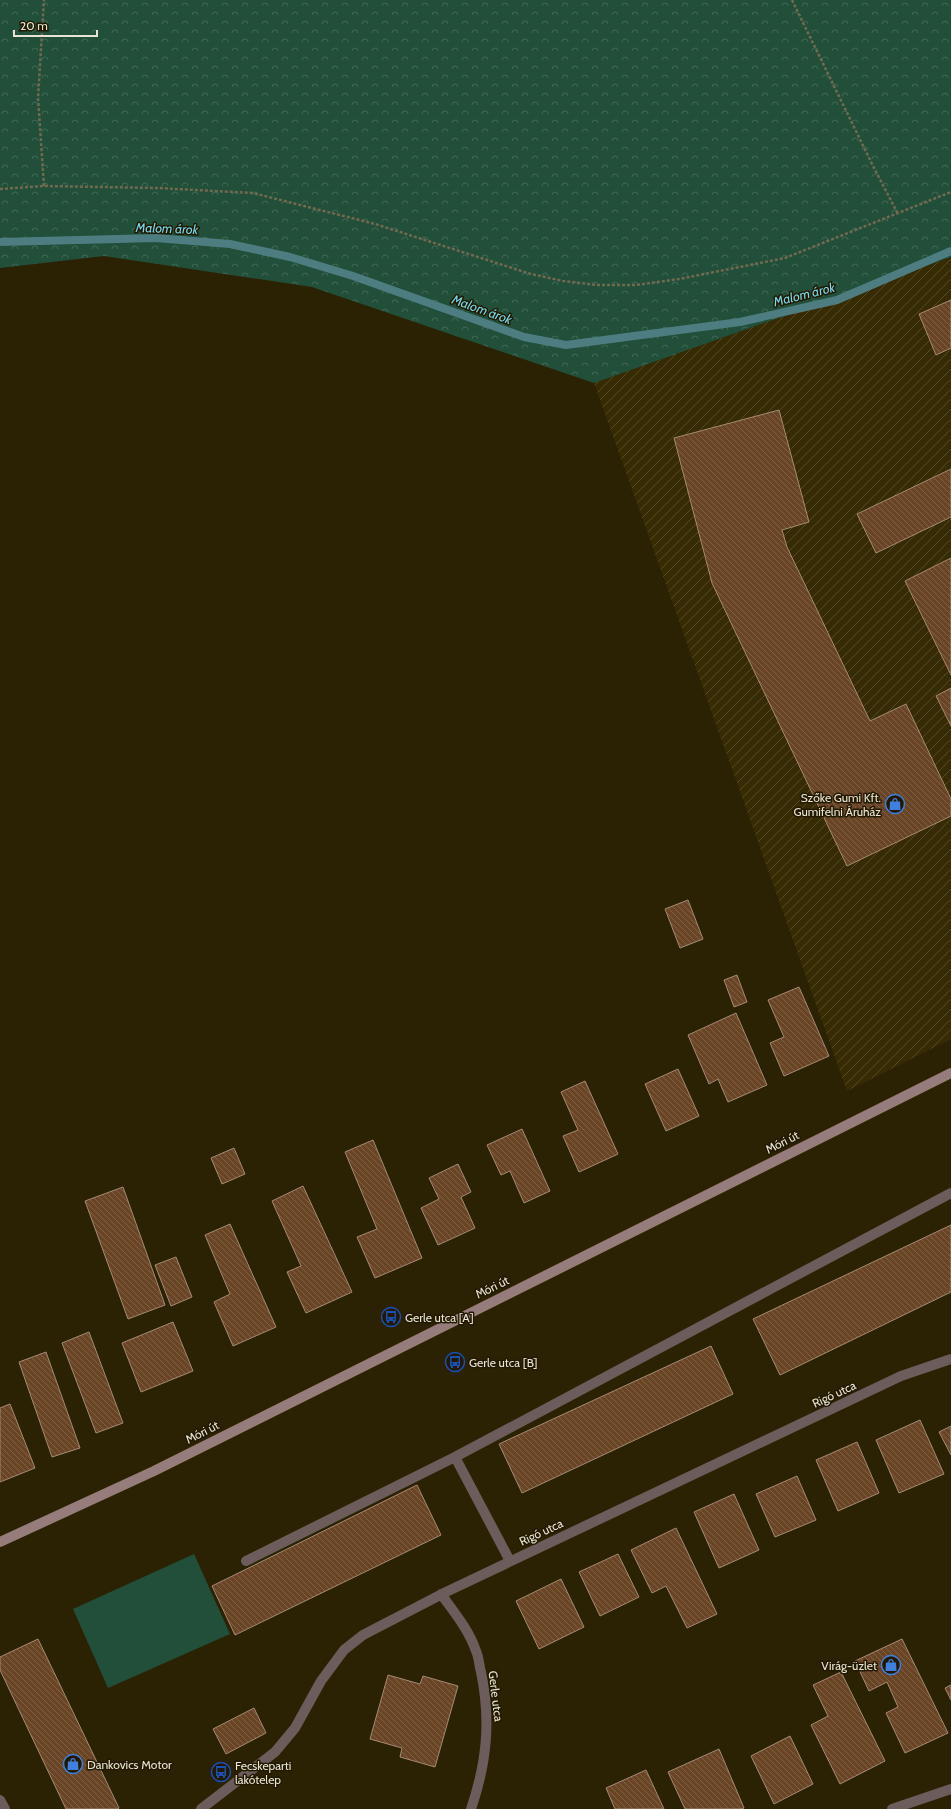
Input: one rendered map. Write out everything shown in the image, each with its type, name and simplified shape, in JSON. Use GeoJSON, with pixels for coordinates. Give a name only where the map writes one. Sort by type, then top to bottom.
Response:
{"type":"FeatureCollection","features":[{"type":"Feature","properties":{"kind":"main road","name":"Móri út"},"geometry":{"type":"LineString","coordinates":[[0,1542],[154,1471],[951,1073]]}},
{"type":"Feature","properties":{"kind":"street"},"geometry":{"type":"LineString","coordinates":[[246,1561],[455,1457],[951,1193]]}},
{"type":"Feature","properties":{"kind":"street","name":"Rigó utca"},"geometry":{"type":"LineString","coordinates":[[202,1809],[275,1752],[296,1728],[321,1681],[344,1650],[363,1635],[441,1594],[901,1376],[951,1359]]}},
{"type":"Feature","properties":{"kind":"street"},"geometry":{"type":"LineString","coordinates":[[455,1457],[510,1561]]}},
{"type":"Feature","properties":{"kind":"street","name":"Gerle utca"},"geometry":{"type":"LineString","coordinates":[[441,1594],[463,1624],[476,1651],[484,1687],[488,1730],[483,1766],[471,1809]]}},
{"type":"Feature","properties":{"kind":"street"},"geometry":{"type":"LineString","coordinates":[[892,1809],[951,1789]]}},
{"type":"Feature","properties":{"kind":"street"},"geometry":{"type":"LineString","coordinates":[[0,1800],[5,1809]]}},
{"type":"Feature","properties":{"kind":"path"},"geometry":{"type":"LineString","coordinates":[[44,0],[38,98],[44,186]]}},
{"type":"Feature","properties":{"kind":"path"},"geometry":{"type":"LineString","coordinates":[[792,0],[872,166],[898,214]]}},
{"type":"Feature","properties":{"kind":"path"},"geometry":{"type":"LineString","coordinates":[[0,189],[44,186],[158,188],[253,193],[375,224],[530,274],[563,281],[597,285],[636,284],[679,279],[785,258],[951,192]]}},
{"type":"Feature","properties":{"kind":"shaded area"},"geometry":{"type":"Polygon","coordinates":[[[951,257],[951,1039],[847,1091],[594,383],[951,257]]]}},
{"type":"Feature","properties":{"kind":"green space"},"geometry":{"type":"Polygon","coordinates":[[[0,0],[951,0],[951,257],[594,383],[312,287],[104,256],[0,268],[0,0]]]}},
{"type":"Feature","properties":{"kind":"green space"},"geometry":{"type":"Polygon","coordinates":[[[194,1554],[230,1634],[108,1688],[73,1609],[194,1554]]]}},
{"type":"Feature","properties":{"kind":"building"},"geometry":{"type":"Polygon","coordinates":[[[951,300],[951,348],[936,355],[919,314],[951,300]]]}},
{"type":"Feature","properties":{"kind":"building"},"geometry":{"type":"Polygon","coordinates":[[[779,410],[809,522],[782,530],[787,547],[870,721],[906,704],[951,799],[951,816],[847,866],[712,583],[674,438],[779,410]]]}},
{"type":"Feature","properties":{"kind":"building"},"geometry":{"type":"Polygon","coordinates":[[[951,469],[951,517],[876,553],[857,514],[951,469]]]}},
{"type":"Feature","properties":{"kind":"building"},"geometry":{"type":"Polygon","coordinates":[[[951,558],[951,675],[905,581],[951,558]]]}},
{"type":"Feature","properties":{"kind":"building"},"geometry":{"type":"Polygon","coordinates":[[[951,688],[951,726],[936,696],[951,688]]]}},
{"type":"Feature","properties":{"kind":"building"},"geometry":{"type":"Polygon","coordinates":[[[688,900],[703,939],[680,948],[665,909],[688,900]]]}},
{"type":"Feature","properties":{"kind":"building"},"geometry":{"type":"Polygon","coordinates":[[[737,975],[747,1002],[734,1007],[724,980],[737,975]]]}},
{"type":"Feature","properties":{"kind":"building"},"geometry":{"type":"Polygon","coordinates":[[[799,987],[829,1056],[784,1076],[770,1043],[784,1037],[768,1000],[799,987]]]}},
{"type":"Feature","properties":{"kind":"building"},"geometry":{"type":"Polygon","coordinates":[[[736,1013],[767,1085],[728,1102],[718,1079],[709,1084],[688,1035],[736,1013]]]}},
{"type":"Feature","properties":{"kind":"building"},"geometry":{"type":"Polygon","coordinates":[[[678,1069],[699,1116],[666,1131],[645,1084],[678,1069]]]}},
{"type":"Feature","properties":{"kind":"building"},"geometry":{"type":"Polygon","coordinates":[[[585,1081],[618,1154],[579,1172],[563,1136],[578,1130],[561,1092],[585,1081]]]}},
{"type":"Feature","properties":{"kind":"building"},"geometry":{"type":"Polygon","coordinates":[[[522,1129],[550,1191],[524,1203],[510,1171],[501,1175],[487,1145],[522,1129]]]}},
{"type":"Feature","properties":{"kind":"building"},"geometry":{"type":"Polygon","coordinates":[[[373,1140],[422,1258],[375,1278],[357,1237],[377,1229],[345,1152],[373,1140]]]}},
{"type":"Feature","properties":{"kind":"building"},"geometry":{"type":"Polygon","coordinates":[[[234,1148],[245,1174],[222,1184],[211,1158],[234,1148]]]}},
{"type":"Feature","properties":{"kind":"building"},"geometry":{"type":"Polygon","coordinates":[[[458,1164],[471,1192],[461,1197],[475,1228],[438,1245],[421,1208],[439,1199],[429,1178],[458,1164]]]}},
{"type":"Feature","properties":{"kind":"building"},"geometry":{"type":"Polygon","coordinates":[[[303,1186],[352,1292],[306,1313],[287,1272],[301,1266],[272,1201],[303,1186]]]}},
{"type":"Feature","properties":{"kind":"building"},"geometry":{"type":"Polygon","coordinates":[[[123,1187],[165,1305],[128,1319],[85,1201],[123,1187]]]}},
{"type":"Feature","properties":{"kind":"building"},"geometry":{"type":"Polygon","coordinates":[[[230,1224],[276,1327],[233,1346],[214,1302],[230,1294],[205,1235],[230,1224]]]}},
{"type":"Feature","properties":{"kind":"building"},"geometry":{"type":"Polygon","coordinates":[[[951,1225],[951,1292],[780,1375],[753,1319],[951,1225]]]}},
{"type":"Feature","properties":{"kind":"building"},"geometry":{"type":"Polygon","coordinates":[[[176,1257],[192,1297],[171,1306],[155,1265],[176,1257]]]}},
{"type":"Feature","properties":{"kind":"building"},"geometry":{"type":"Polygon","coordinates":[[[173,1322],[193,1371],[141,1392],[122,1343],[173,1322]]]}},
{"type":"Feature","properties":{"kind":"building"},"geometry":{"type":"Polygon","coordinates":[[[89,1332],[123,1423],[96,1433],[62,1343],[89,1332]]]}},
{"type":"Feature","properties":{"kind":"building"},"geometry":{"type":"Polygon","coordinates":[[[711,1346],[733,1394],[522,1493],[499,1444],[711,1346]]]}},
{"type":"Feature","properties":{"kind":"building"},"geometry":{"type":"Polygon","coordinates":[[[46,1352],[80,1448],[52,1457],[19,1362],[46,1352]]]}},
{"type":"Feature","properties":{"kind":"building"},"geometry":{"type":"Polygon","coordinates":[[[10,1404],[35,1468],[0,1482],[0,1408],[10,1404]]]}},
{"type":"Feature","properties":{"kind":"building"},"geometry":{"type":"Polygon","coordinates":[[[920,1420],[944,1474],[899,1493],[876,1440],[920,1420]]]}},
{"type":"Feature","properties":{"kind":"building"},"geometry":{"type":"Polygon","coordinates":[[[951,1426],[951,1455],[939,1432],[951,1426]]]}},
{"type":"Feature","properties":{"kind":"building"},"geometry":{"type":"Polygon","coordinates":[[[857,1442],[879,1493],[838,1511],[816,1460],[857,1442]]]}},
{"type":"Feature","properties":{"kind":"building"},"geometry":{"type":"Polygon","coordinates":[[[797,1476],[816,1520],[775,1537],[756,1494],[797,1476]]]}},
{"type":"Feature","properties":{"kind":"building"},"geometry":{"type":"Polygon","coordinates":[[[417,1485],[441,1535],[235,1635],[212,1586],[417,1485]]]}},
{"type":"Feature","properties":{"kind":"building"},"geometry":{"type":"Polygon","coordinates":[[[734,1494],[759,1550],[719,1568],[694,1512],[734,1494]]]}},
{"type":"Feature","properties":{"kind":"building"},"geometry":{"type":"Polygon","coordinates":[[[676,1528],[717,1614],[687,1628],[666,1586],[652,1593],[631,1550],[676,1528]]]}},
{"type":"Feature","properties":{"kind":"building"},"geometry":{"type":"Polygon","coordinates":[[[618,1554],[639,1597],[600,1616],[579,1572],[618,1554]]]}},
{"type":"Feature","properties":{"kind":"building"},"geometry":{"type":"Polygon","coordinates":[[[561,1579],[584,1627],[539,1649],[516,1601],[561,1579]]]}},
{"type":"Feature","properties":{"kind":"building"},"geometry":{"type":"Polygon","coordinates":[[[38,1639],[119,1808],[118,1809],[66,1809],[0,1670],[0,1657],[38,1639]]]}},
{"type":"Feature","properties":{"kind":"building"},"geometry":{"type":"Polygon","coordinates":[[[902,1639],[948,1733],[905,1753],[886,1713],[898,1707],[887,1682],[869,1691],[855,1661],[902,1639]]]}},
{"type":"Feature","properties":{"kind":"building"},"geometry":{"type":"Polygon","coordinates":[[[841,1672],[885,1761],[840,1784],[811,1725],[828,1716],[813,1685],[841,1672]]]}},
{"type":"Feature","properties":{"kind":"building"},"geometry":{"type":"Polygon","coordinates":[[[388,1675],[420,1684],[423,1676],[458,1686],[435,1767],[400,1757],[402,1748],[370,1739],[388,1675]]]}},
{"type":"Feature","properties":{"kind":"building"},"geometry":{"type":"Polygon","coordinates":[[[951,1685],[951,1700],[945,1688],[951,1685]]]}},
{"type":"Feature","properties":{"kind":"building"},"geometry":{"type":"Polygon","coordinates":[[[254,1708],[266,1733],[226,1754],[213,1729],[254,1708]]]}},
{"type":"Feature","properties":{"kind":"building"},"geometry":{"type":"Polygon","coordinates":[[[790,1736],[813,1784],[774,1804],[751,1756],[790,1736]]]}},
{"type":"Feature","properties":{"kind":"building"},"geometry":{"type":"Polygon","coordinates":[[[719,1749],[744,1808],[685,1809],[668,1772],[719,1749]]]}},
{"type":"Feature","properties":{"kind":"building"},"geometry":{"type":"Polygon","coordinates":[[[646,1770],[664,1809],[615,1809],[606,1788],[646,1770]]]}},
{"type":"Feature","properties":{"kind":"waterway","name":"Malom árok"},"geometry":{"type":"LineString","coordinates":[[0,242],[156,238],[230,244],[290,257],[353,276],[524,337],[566,345],[740,322],[837,300],[951,251]]}},
{"type":"Feature","properties":{"kind":"place","name":"Szőke Gumi Kft. Gumifelni Áruház"},"geometry":{"type":"Point","coordinates":[895,804]}},
{"type":"Feature","properties":{"kind":"place","name":"Gerle utca [A]"},"geometry":{"type":"Point","coordinates":[391,1317]}},
{"type":"Feature","properties":{"kind":"place","name":"Gerle utca [B]"},"geometry":{"type":"Point","coordinates":[455,1362]}},
{"type":"Feature","properties":{"kind":"place","name":"Virág-üzlet"},"geometry":{"type":"Point","coordinates":[891,1665]}},
{"type":"Feature","properties":{"kind":"place","name":"Dankovics Motor"},"geometry":{"type":"Point","coordinates":[73,1764]}},
{"type":"Feature","properties":{"kind":"place","name":"Fecskeparti lakótelep"},"geometry":{"type":"Point","coordinates":[221,1772]}}]}
